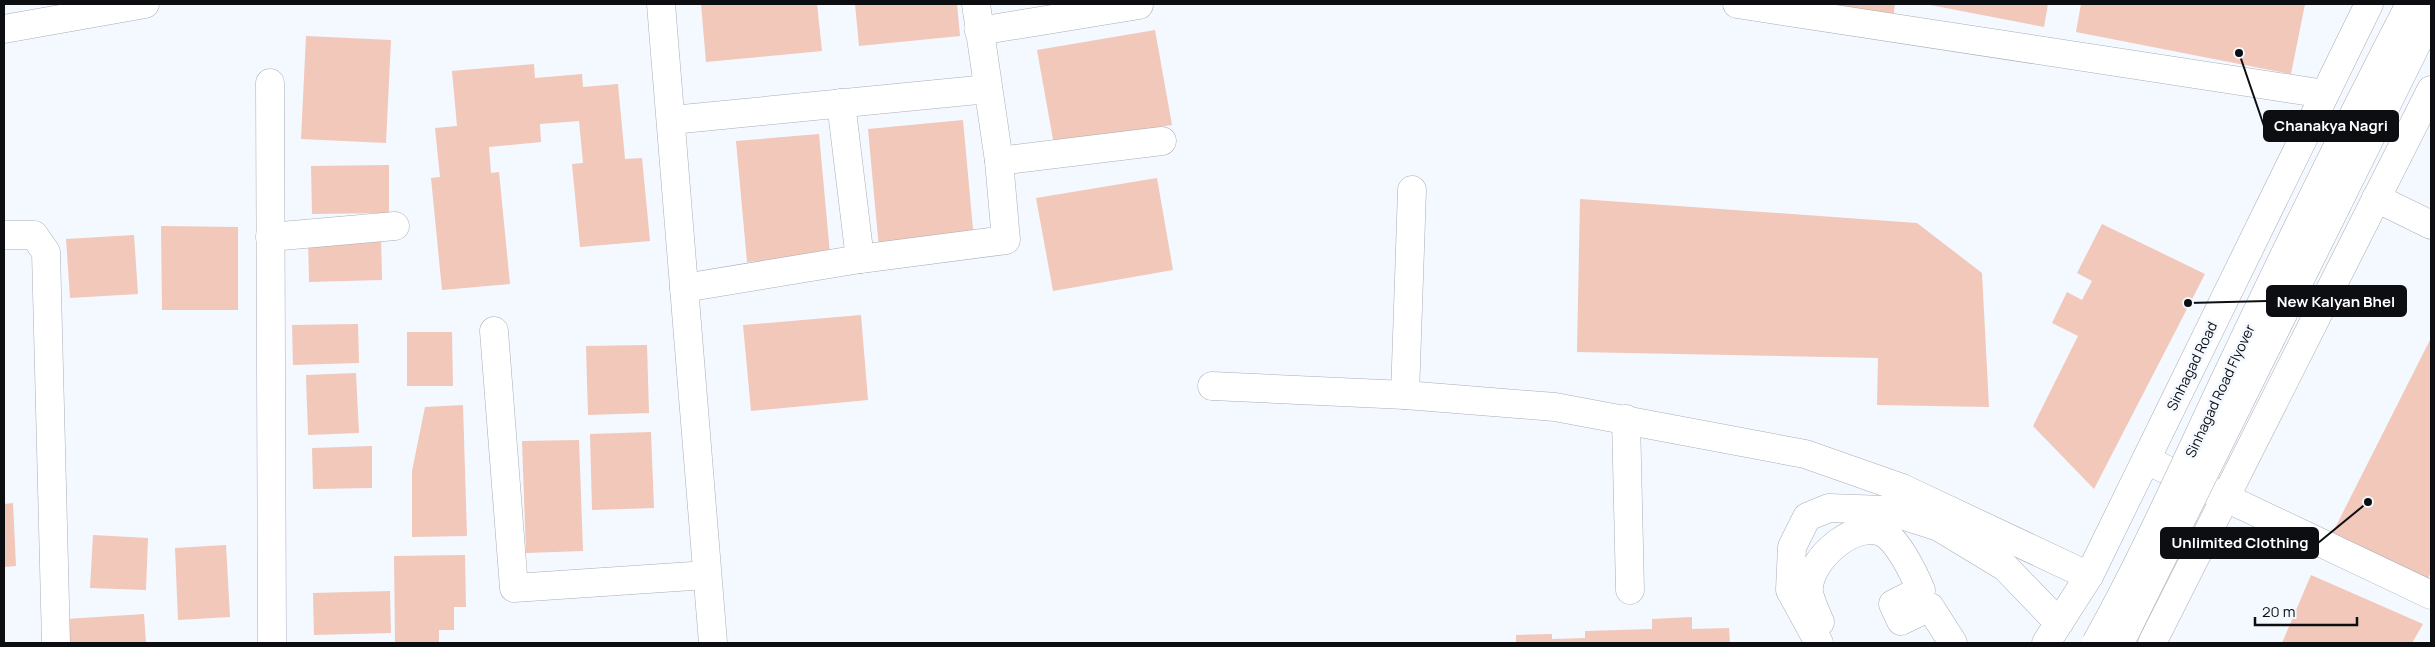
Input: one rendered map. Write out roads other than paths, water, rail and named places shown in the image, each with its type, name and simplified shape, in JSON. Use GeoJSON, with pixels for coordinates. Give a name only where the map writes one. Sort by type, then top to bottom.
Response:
{"type":"FeatureCollection","features":[{"type":"Feature","properties":{"kind":"street"},"geometry":{"type":"LineString","coordinates":[[4,29],[145,4]]}},
{"type":"Feature","properties":{"kind":"street"},"geometry":{"type":"LineString","coordinates":[[660,4],[672,120],[713,643]]}},
{"type":"Feature","properties":{"kind":"street"},"geometry":{"type":"LineString","coordinates":[[684,288],[860,259],[1006,240],[999,161],[976,4]]}},
{"type":"Feature","properties":{"kind":"street"},"geometry":{"type":"LineString","coordinates":[[1737,4],[2324,94]]}},
{"type":"Feature","properties":{"kind":"street","name":"Sinhagad Road"},"geometry":{"type":"LineString","coordinates":[[2052,633],[2089,576],[2369,4]]}},
{"type":"Feature","properties":{"kind":"street","name":"Sinhagad Road Flyover"},"geometry":{"type":"LineString","coordinates":[[2096,643],[2128,586],[2242,342],[2357,107],[2410,4]]}},
{"type":"Feature","properties":{"kind":"street"},"geometry":{"type":"LineString","coordinates":[[979,31],[1139,5]]}},
{"type":"Feature","properties":{"kind":"street","name":"Sinhagad Road Flyover"},"geometry":{"type":"LineString","coordinates":[[2120,643],[2431,15]]}},
{"type":"Feature","properties":{"kind":"street"},"geometry":{"type":"LineString","coordinates":[[270,83],[272,643]]}},
{"type":"Feature","properties":{"kind":"street"},"geometry":{"type":"LineString","coordinates":[[672,120],[988,89]]}},
{"type":"Feature","properties":{"kind":"street"},"geometry":{"type":"LineString","coordinates":[[2152,643],[2431,90]]}},
{"type":"Feature","properties":{"kind":"street"},"geometry":{"type":"LineString","coordinates":[[842,103],[860,259]]}},
{"type":"Feature","properties":{"kind":"street"},"geometry":{"type":"LineString","coordinates":[[999,161],[1162,141]]}},
{"type":"Feature","properties":{"kind":"street"},"geometry":{"type":"LineString","coordinates":[[1405,395],[1412,190]]}},
{"type":"Feature","properties":{"kind":"street"},"geometry":{"type":"LineString","coordinates":[[2376,198],[2431,225]]}},
{"type":"Feature","properties":{"kind":"street"},"geometry":{"type":"LineString","coordinates":[[270,237],[395,226]]}},
{"type":"Feature","properties":{"kind":"street"},"geometry":{"type":"LineString","coordinates":[[4,235],[34,235],[46,252],[56,643]]}},
{"type":"Feature","properties":{"kind":"street"},"geometry":{"type":"LineString","coordinates":[[494,331],[514,588],[708,575]]}},
{"type":"Feature","properties":{"kind":"street"},"geometry":{"type":"LineString","coordinates":[[1212,386],[1405,395],[1555,407],[1804,454],[1902,488],[2089,576]]}},
{"type":"Feature","properties":{"kind":"street"},"geometry":{"type":"LineString","coordinates":[[1626,419],[1630,590]]}},
{"type":"Feature","properties":{"kind":"street"},"geometry":{"type":"LineString","coordinates":[[2146,460],[2431,595]]}},
{"type":"Feature","properties":{"kind":"street"},"geometry":{"type":"LineString","coordinates":[[1819,643],[1790,590],[1792,547],[1807,517],[1829,508],[1885,510],[1939,527],[2005,567],[2052,633]]}},
{"type":"Feature","properties":{"kind":"street"},"geometry":{"type":"LineString","coordinates":[[1834,643],[1816,613],[1809,592],[1812,573],[1826,552],[1855,534],[1875,530],[1889,537],[1912,571],[1921,590],[1893,604],[1901,622],[1930,607],[1953,643]]}},
{"type":"Feature","properties":{"kind":"place","name":"Chanakya Nagri"},"geometry":{"type":"Point","coordinates":[2239,53]}},
{"type":"Feature","properties":{"kind":"place","name":"New Kalyan Bhel"},"geometry":{"type":"Point","coordinates":[2188,303]}},
{"type":"Feature","properties":{"kind":"place","name":"Unlimited Clothing"},"geometry":{"type":"Point","coordinates":[2368,502]}}]}
